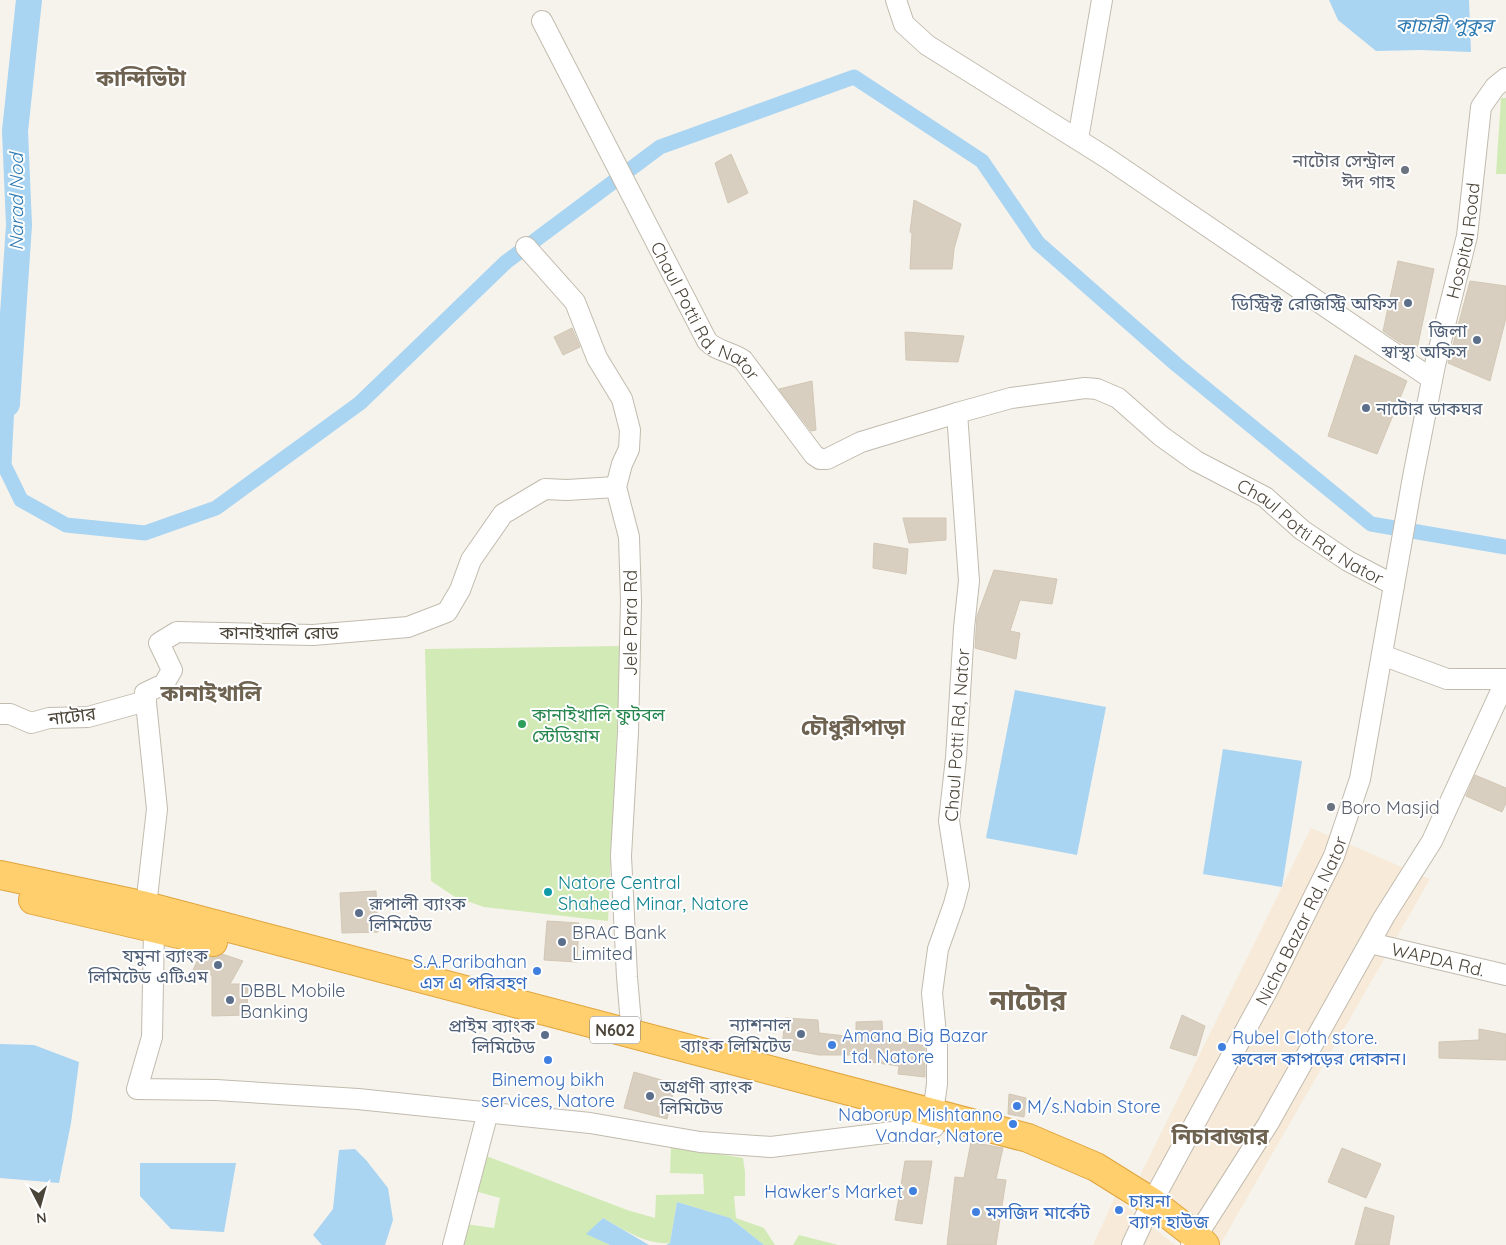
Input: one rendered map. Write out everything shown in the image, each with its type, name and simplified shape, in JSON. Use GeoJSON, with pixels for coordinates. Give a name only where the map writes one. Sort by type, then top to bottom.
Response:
{"type":"FeatureCollection","features":[{"type":"Feature","properties":{"kind":"highway","name":"N602"},"geometry":{"type":"LineString","coordinates":[[0,875],[150,917],[632,1034],[942,1122],[1024,1151],[1079,1178],[1149,1208],[1193,1243]]}},
{"type":"Feature","properties":{"kind":"highway","name":"N602"},"geometry":{"type":"LineString","coordinates":[[0,893],[150,917],[231,946],[765,1087],[942,1122]]}},
{"type":"Feature","properties":{"kind":"street"},"geometry":{"type":"LineString","coordinates":[[896,0],[904,24],[927,45],[1078,139],[1190,213],[1432,379]]}},
{"type":"Feature","properties":{"kind":"street"},"geometry":{"type":"LineString","coordinates":[[1078,139],[1102,0]]}},
{"type":"Feature","properties":{"kind":"street","name":"Chaul Potti Rd, Nator"},"geometry":{"type":"LineString","coordinates":[[542,21],[707,341],[712,346],[735,354],[744,360],[814,455],[820,459],[827,459],[861,442],[1011,398],[1085,388],[1097,389],[1118,398],[1161,436],[1196,461],[1264,497],[1310,535],[1348,561],[1394,585]]}},
{"type":"Feature","properties":{"kind":"street","name":"Hospital Road"},"geometry":{"type":"LineString","coordinates":[[1409,499],[1432,379],[1467,236],[1481,107],[1495,87],[1506,78]]}},
{"type":"Feature","properties":{"kind":"street","name":"Jele Para Rd"},"geometry":{"type":"LineString","coordinates":[[526,247],[575,302],[597,358],[622,399],[630,430],[629,449],[622,464],[616,487],[629,537],[632,601],[628,732],[621,856],[632,1034]]}},
{"type":"Feature","properties":{"kind":"street","name":"Chaul Potti Rd, Nator"},"geometry":{"type":"LineString","coordinates":[[942,1122],[937,1084],[937,1045],[932,993],[938,949],[959,885],[949,821],[956,758],[964,628],[969,581],[958,413]]}},
{"type":"Feature","properties":{"kind":"street","name":"কানাইখালি রোড"},"geometry":{"type":"LineString","coordinates":[[146,701],[145,693],[164,684],[172,670],[160,644],[177,632],[313,636],[408,627],[447,612],[460,590],[471,560],[503,514],[545,489],[567,490],[616,487]]}},
{"type":"Feature","properties":{"kind":"street","name":"Nicha Bazar Rd, Nator"},"geometry":{"type":"LineString","coordinates":[[1132,1245],[1149,1208],[1268,989],[1334,856],[1360,779],[1409,499]]}},
{"type":"Feature","properties":{"kind":"street"},"geometry":{"type":"LineString","coordinates":[[1193,1243],[1268,1124],[1370,943],[1432,841],[1506,680],[1447,679],[1382,655]]}},
{"type":"Feature","properties":{"kind":"street"},"geometry":{"type":"LineString","coordinates":[[146,701],[157,809],[150,917],[152,1038],[137,1090],[216,1090],[358,1099],[590,1123],[700,1142],[771,1147],[942,1122]]}},
{"type":"Feature","properties":{"kind":"street","name":"নাটোর"},"geometry":{"type":"LineString","coordinates":[[0,714],[10,714],[31,723],[49,718],[88,717],[146,701]]}},
{"type":"Feature","properties":{"kind":"street","name":"WAPDA Rd."},"geometry":{"type":"LineString","coordinates":[[1370,943],[1506,975]]}},
{"type":"Feature","properties":{"kind":"street"},"geometry":{"type":"LineString","coordinates":[[453,1245],[488,1112]]}},
{"type":"Feature","properties":{"kind":"shaded area"},"geometry":{"type":"Polygon","coordinates":[[[1311,828],[1430,879],[1220,1245],[1204,1245],[1133,1190],[1311,828]]]}},
{"type":"Feature","properties":{"kind":"shaded area"},"geometry":{"type":"Polygon","coordinates":[[[1115,1197],[1175,1245],[1093,1245],[1115,1197]]]}},
{"type":"Feature","properties":{"kind":"green space"},"geometry":{"type":"Polygon","coordinates":[[[1501,98],[1506,98],[1506,174],[1496,174],[1501,98]]]}},
{"type":"Feature","properties":{"kind":"green space","name":"কানাইখালি ফুটবল স্টেডিয়াম"},"geometry":{"type":"Polygon","coordinates":[[[621,646],[608,921],[484,907],[455,897],[431,881],[425,649],[621,646]]]}},
{"type":"Feature","properties":{"kind":"green space"},"geometry":{"type":"Polygon","coordinates":[[[671,1146],[743,1158],[745,1196],[734,1196],[736,1218],[764,1228],[775,1245],[764,1245],[730,1218],[677,1202],[670,1243],[644,1239],[603,1218],[587,1234],[610,1245],[461,1245],[465,1224],[494,1228],[500,1198],[471,1190],[481,1154],[627,1210],[655,1218],[656,1195],[704,1194],[703,1174],[670,1173],[671,1146]]]}},
{"type":"Feature","properties":{"kind":"green space"},"geometry":{"type":"Polygon","coordinates":[[[799,1235],[838,1245],[793,1245],[799,1235]]]}},
{"type":"Feature","properties":{"kind":"water","name":"কাচারী পুকুর"},"geometry":{"type":"Polygon","coordinates":[[[1329,0],[1469,0],[1471,52],[1376,51],[1338,20],[1329,0]]]}},
{"type":"Feature","properties":{"kind":"water"},"geometry":{"type":"Polygon","coordinates":[[[1015,690],[1106,707],[1077,855],[986,838],[1015,690]]]}},
{"type":"Feature","properties":{"kind":"water"},"geometry":{"type":"Polygon","coordinates":[[[1223,749],[1302,761],[1282,887],[1203,874],[1223,749]]]}},
{"type":"Feature","properties":{"kind":"water"},"geometry":{"type":"Polygon","coordinates":[[[0,1044],[34,1045],[79,1062],[71,1123],[59,1183],[0,1178],[0,1044]]]}},
{"type":"Feature","properties":{"kind":"water"},"geometry":{"type":"Polygon","coordinates":[[[355,1149],[388,1188],[393,1220],[385,1245],[322,1245],[313,1235],[333,1209],[339,1150],[355,1149]]]}},
{"type":"Feature","properties":{"kind":"water"},"geometry":{"type":"Polygon","coordinates":[[[140,1163],[236,1163],[224,1232],[171,1229],[140,1196],[140,1163]]]}},
{"type":"Feature","properties":{"kind":"water"},"geometry":{"type":"Polygon","coordinates":[[[677,1202],[730,1218],[764,1245],[666,1245],[670,1243],[677,1202]]]}},
{"type":"Feature","properties":{"kind":"water"},"geometry":{"type":"Polygon","coordinates":[[[603,1218],[649,1245],[610,1245],[586,1234],[603,1218]]]}},
{"type":"Feature","properties":{"kind":"building"},"geometry":{"type":"Polygon","coordinates":[[[731,154],[748,193],[728,203],[715,163],[731,154]]]}},
{"type":"Feature","properties":{"kind":"building"},"geometry":{"type":"Polygon","coordinates":[[[914,200],[961,224],[954,249],[952,269],[910,269],[912,233],[910,232],[914,200]]]}},
{"type":"Feature","properties":{"kind":"building","name":"ডিস্ট্রিক্ট রেজিস্ট্রি অফিস"},"geometry":{"type":"Polygon","coordinates":[[[1398,261],[1434,269],[1417,349],[1399,342],[1383,331],[1398,261]]]}},
{"type":"Feature","properties":{"kind":"building","name":"জিলা স্বাস্থ্য অফিস"},"geometry":{"type":"Polygon","coordinates":[[[1470,281],[1506,286],[1506,318],[1490,381],[1448,363],[1470,281]]]}},
{"type":"Feature","properties":{"kind":"building"},"geometry":{"type":"Polygon","coordinates":[[[572,328],[580,347],[563,355],[554,337],[572,328]]]}},
{"type":"Feature","properties":{"kind":"building"},"geometry":{"type":"Polygon","coordinates":[[[905,332],[964,336],[958,362],[906,360],[905,332]]]}},
{"type":"Feature","properties":{"kind":"building","name":"নাটোর ডাকঘর"},"geometry":{"type":"Polygon","coordinates":[[[1355,355],[1407,381],[1377,454],[1328,436],[1355,355]]]}},
{"type":"Feature","properties":{"kind":"building"},"geometry":{"type":"Polygon","coordinates":[[[812,381],[816,430],[811,431],[779,389],[812,381]]]}},
{"type":"Feature","properties":{"kind":"building"},"geometry":{"type":"Polygon","coordinates":[[[903,518],[946,518],[946,540],[909,543],[903,518]]]}},
{"type":"Feature","properties":{"kind":"building"},"geometry":{"type":"Polygon","coordinates":[[[874,543],[908,549],[906,574],[873,568],[874,543]]]}},
{"type":"Feature","properties":{"kind":"building"},"geometry":{"type":"Polygon","coordinates":[[[994,570],[1057,579],[1052,604],[1020,600],[1010,631],[1020,633],[1016,659],[975,648],[977,616],[994,570]]]}},
{"type":"Feature","properties":{"kind":"building"},"geometry":{"type":"Polygon","coordinates":[[[1475,775],[1506,788],[1506,803],[1502,812],[1466,796],[1475,775]]]}},
{"type":"Feature","properties":{"kind":"building","name":"রূপালী ব্যাংক লিমিটেড"},"geometry":{"type":"Polygon","coordinates":[[[376,891],[378,932],[342,933],[340,893],[376,891]]]}},
{"type":"Feature","properties":{"kind":"building","name":"BRAC Bank Limited"},"geometry":{"type":"Polygon","coordinates":[[[547,921],[579,923],[577,962],[544,960],[547,921]]]}},
{"type":"Feature","properties":{"kind":"building"},"geometry":{"type":"Polygon","coordinates":[[[222,954],[243,961],[230,984],[248,984],[247,1015],[212,1016],[212,975],[193,970],[200,955],[217,957],[222,954]]]}},
{"type":"Feature","properties":{"kind":"building"},"geometry":{"type":"Polygon","coordinates":[[[1182,1015],[1205,1026],[1196,1056],[1170,1048],[1182,1015]]]}},
{"type":"Feature","properties":{"kind":"building"},"geometry":{"type":"Polygon","coordinates":[[[785,1018],[818,1020],[819,1033],[856,1037],[856,1022],[882,1021],[883,1038],[925,1046],[925,1077],[898,1074],[899,1066],[856,1060],[856,1055],[819,1055],[782,1048],[785,1018]]]}},
{"type":"Feature","properties":{"kind":"building"},"geometry":{"type":"Polygon","coordinates":[[[1479,1029],[1506,1034],[1506,1060],[1439,1058],[1439,1042],[1479,1040],[1479,1029]]]}},
{"type":"Feature","properties":{"kind":"building","name":"অগ্রণী ব্যাংক লিমিটেড"},"geometry":{"type":"Polygon","coordinates":[[[634,1072],[675,1084],[667,1119],[624,1108],[634,1072]]]}},
{"type":"Feature","properties":{"kind":"building","name":"M/s.Nabin Store"},"geometry":{"type":"Polygon","coordinates":[[[1009,1094],[1026,1098],[1024,1117],[1008,1114],[1009,1094]]]}},
{"type":"Feature","properties":{"kind":"building","name":"মসজিদ মার্কেট"},"geometry":{"type":"Polygon","coordinates":[[[971,1142],[1003,1148],[996,1179],[1006,1180],[996,1245],[947,1245],[955,1177],[964,1178],[971,1142]]]}},
{"type":"Feature","properties":{"kind":"building"},"geometry":{"type":"Polygon","coordinates":[[[1342,1148],[1381,1164],[1366,1198],[1328,1182],[1342,1148]]]}},
{"type":"Feature","properties":{"kind":"building","name":"Hawker's Market"},"geometry":{"type":"Polygon","coordinates":[[[905,1161],[932,1161],[922,1224],[895,1220],[905,1161]]]}},
{"type":"Feature","properties":{"kind":"building"},"geometry":{"type":"Polygon","coordinates":[[[1365,1207],[1394,1216],[1389,1245],[1355,1245],[1365,1207]]]}},
{"type":"Feature","properties":{"kind":"waterway","name":"Narad Nod"},"geometry":{"type":"LineString","coordinates":[[7,404],[19,225],[15,131],[29,0]]}},
{"type":"Feature","properties":{"kind":"waterway"},"geometry":{"type":"LineString","coordinates":[[7,404],[4,465],[21,500],[66,525],[145,533],[216,508],[360,403],[506,262],[660,147],[854,77],[982,161],[1038,243],[1177,365],[1371,524],[1506,547]]}},
{"type":"Feature","properties":{"kind":"place","name":"নাটোর সেন্ট্রাল ঈদ গাহ"},"geometry":{"type":"Point","coordinates":[1405,170]}},
{"type":"Feature","properties":{"kind":"place","name":"ডিস্ট্রিক্ট রেজিস্ট্রি অফিস"},"geometry":{"type":"Point","coordinates":[1408,303]}},
{"type":"Feature","properties":{"kind":"place","name":"জিলা স্বাস্থ্য অফিস"},"geometry":{"type":"Point","coordinates":[1477,340]}},
{"type":"Feature","properties":{"kind":"place","name":"নাটোর ডাকঘর"},"geometry":{"type":"Point","coordinates":[1366,408]}},
{"type":"Feature","properties":{"kind":"place","name":"কানাইখালি ফুটবল স্টেডিয়াম"},"geometry":{"type":"Point","coordinates":[522,724]}},
{"type":"Feature","properties":{"kind":"place","name":"Boro Masjid"},"geometry":{"type":"Point","coordinates":[1331,807]}},
{"type":"Feature","properties":{"kind":"place","name":"Natore Central Shaheed Minar, Natore"},"geometry":{"type":"Point","coordinates":[548,892]}},
{"type":"Feature","properties":{"kind":"place","name":"রূপালী ব্যাংক লিমিটেড"},"geometry":{"type":"Point","coordinates":[359,913]}},
{"type":"Feature","properties":{"kind":"place","name":"BRAC Bank Limited"},"geometry":{"type":"Point","coordinates":[562,942]}},
{"type":"Feature","properties":{"kind":"place","name":"যমুনা ব্যাংক লিমিটেড এটিএম"},"geometry":{"type":"Point","coordinates":[218,965]}},
{"type":"Feature","properties":{"kind":"place","name":"S.A.Paribahan এস এ পরিবহণ"},"geometry":{"type":"Point","coordinates":[537,971]}},
{"type":"Feature","properties":{"kind":"place","name":"DBBL Mobile Banking"},"geometry":{"type":"Point","coordinates":[230,1000]}},
{"type":"Feature","properties":{"kind":"place","name":"ন্যাশনাল ব্যাংক লিমিটেড"},"geometry":{"type":"Point","coordinates":[801,1034]}},
{"type":"Feature","properties":{"kind":"place","name":"প্রাইম ব্যাংক লিমিটেড"},"geometry":{"type":"Point","coordinates":[545,1035]}},
{"type":"Feature","properties":{"kind":"place","name":"Amana Big Bazar Ltd. Natore"},"geometry":{"type":"Point","coordinates":[832,1045]}},
{"type":"Feature","properties":{"kind":"place","name":"Rubel Cloth store. রুবেল কাপড়ের দোকান।"},"geometry":{"type":"Point","coordinates":[1222,1047]}},
{"type":"Feature","properties":{"kind":"place","name":"Binemoy bikh services, Natore"},"geometry":{"type":"Point","coordinates":[548,1060]}},
{"type":"Feature","properties":{"kind":"place","name":"অগ্রণী ব্যাংক লিমিটেড"},"geometry":{"type":"Point","coordinates":[650,1096]}},
{"type":"Feature","properties":{"kind":"place","name":"M/s.Nabin Store"},"geometry":{"type":"Point","coordinates":[1017,1106]}},
{"type":"Feature","properties":{"kind":"place","name":"Naborup Mishtanno Vandar, Natore"},"geometry":{"type":"Point","coordinates":[1013,1124]}},
{"type":"Feature","properties":{"kind":"place","name":"Hawker's Market"},"geometry":{"type":"Point","coordinates":[913,1191]}},
{"type":"Feature","properties":{"kind":"place","name":"চায়না ব্যাগ হাউজ"},"geometry":{"type":"Point","coordinates":[1119,1210]}},
{"type":"Feature","properties":{"kind":"place","name":"মসজিদ মার্কেট"},"geometry":{"type":"Point","coordinates":[976,1212]}},
{"type":"Feature","properties":{"kind":"district","name":"কান্দিভিটা"},"geometry":{"type":"Point","coordinates":[141,78]}},
{"type":"Feature","properties":{"kind":"district","name":"কানাইখালি"},"geometry":{"type":"Point","coordinates":[211,693]}},
{"type":"Feature","properties":{"kind":"district","name":"চৌধুরীপাড়া"},"geometry":{"type":"Point","coordinates":[853,727]}},
{"type":"Feature","properties":{"kind":"district","name":"নাটোর"},"geometry":{"type":"Point","coordinates":[1028,999]}},
{"type":"Feature","properties":{"kind":"district","name":"নিচাবাজার"},"geometry":{"type":"Point","coordinates":[1220,1136]}}]}
